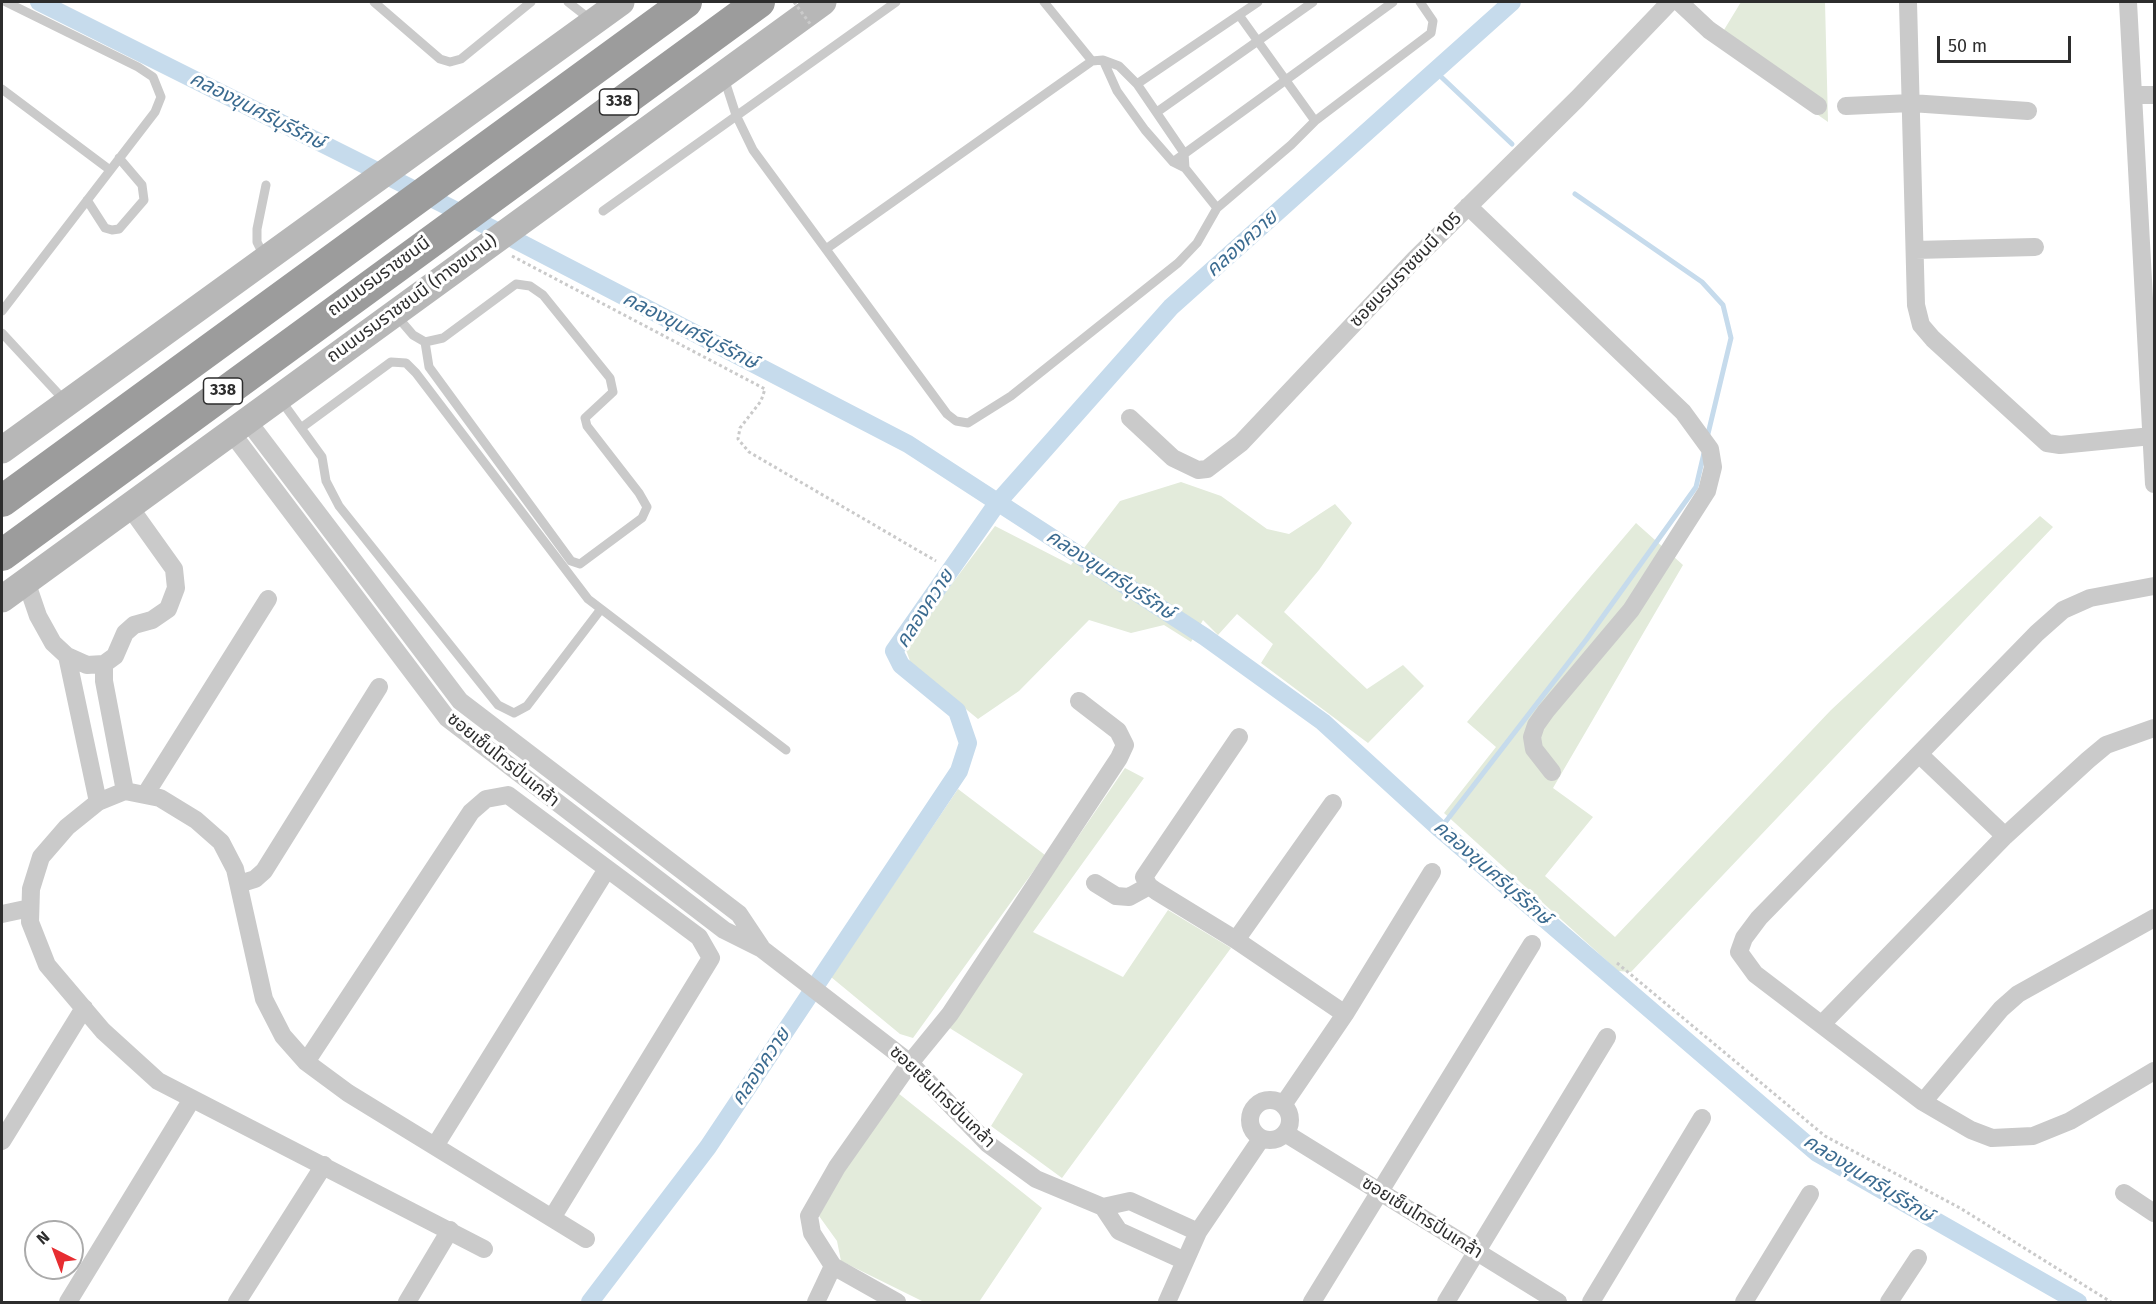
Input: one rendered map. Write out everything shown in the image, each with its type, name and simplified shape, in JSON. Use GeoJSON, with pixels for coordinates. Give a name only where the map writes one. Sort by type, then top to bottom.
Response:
{"type":"FeatureCollection","features":[{"type":"Feature","properties":{"kind":"highway","name":"338"},"geometry":{"type":"LineString","coordinates":[[2,501],[148,396],[432,185],[686,2]]}},
{"type":"Feature","properties":{"kind":"highway","name":"ถนนบรมราชชนนี"},"geometry":{"type":"LineString","coordinates":[[2,555],[445,228],[759,2]]}},
{"type":"Feature","properties":{"kind":"main road"},"geometry":{"type":"LineString","coordinates":[[6,440],[66,403],[621,2]]}},
{"type":"Feature","properties":{"kind":"main road","name":"ถนนบรมราชชนนี (ทางขนาน)"},"geometry":{"type":"LineString","coordinates":[[2,598],[394,312],[496,251],[519,221],[722,74],[817,13]]}},
{"type":"Feature","properties":{"kind":"street","name":"ซอยบรมราชชนนี 105"},"geometry":{"type":"LineString","coordinates":[[1130,418],[1173,458],[1198,471],[1207,469],[1241,443],[1468,206],[1577,99],[1670,2]]}},
{"type":"Feature","properties":{"kind":"street"},"geometry":{"type":"LineString","coordinates":[[1679,2],[1709,30],[1818,105]]}},
{"type":"Feature","properties":{"kind":"street"},"geometry":{"type":"LineString","coordinates":[[1908,2],[1916,304],[1921,325],[1933,339],[2036,435],[2047,442],[2060,445],[2152,436]]}},
{"type":"Feature","properties":{"kind":"street"},"geometry":{"type":"LineString","coordinates":[[2128,2],[2133,95],[2147,225],[2154,484]]}},
{"type":"Feature","properties":{"kind":"street"},"geometry":{"type":"LineString","coordinates":[[2133,95],[2154,95]]}},
{"type":"Feature","properties":{"kind":"street"},"geometry":{"type":"LineString","coordinates":[[1846,106],[1911,103],[2028,111]]}},
{"type":"Feature","properties":{"kind":"street"},"geometry":{"type":"LineString","coordinates":[[1468,206],[1683,412],[1706,443],[1713,467],[1707,491],[1631,610],[1536,725],[1532,737],[1534,749],[1552,772]]}},
{"type":"Feature","properties":{"kind":"street"},"geometry":{"type":"LineString","coordinates":[[1915,250],[2035,247]]}},
{"type":"Feature","properties":{"kind":"street","name":"ซอยเซ็นโทรปิ่นเกล้า"},"geometry":{"type":"LineString","coordinates":[[239,426],[460,701],[738,914],[762,949],[910,1063],[988,1144],[1036,1179],[1103,1207]]}},
{"type":"Feature","properties":{"kind":"street"},"geometry":{"type":"LineString","coordinates":[[26,581],[38,616],[53,644],[67,656],[87,665],[104,664],[115,656],[125,633],[134,625],[152,620],[168,609],[176,588],[174,569],[129,506]]}},
{"type":"Feature","properties":{"kind":"street"},"geometry":{"type":"LineString","coordinates":[[2154,586],[2090,598],[2063,610],[1759,918],[1744,938],[1739,952],[1755,974],[1923,1102],[1971,1130],[1992,1138],[2033,1136],[2070,1121],[2154,1071]]}},
{"type":"Feature","properties":{"kind":"street"},"geometry":{"type":"LineString","coordinates":[[145,795],[268,599]]}},
{"type":"Feature","properties":{"kind":"street"},"geometry":{"type":"LineString","coordinates":[[67,656],[98,802]]}},
{"type":"Feature","properties":{"kind":"street"},"geometry":{"type":"LineString","coordinates":[[104,664],[104,681],[125,791]]}},
{"type":"Feature","properties":{"kind":"street"},"geometry":{"type":"LineString","coordinates":[[239,884],[255,879],[264,871],[379,687]]}},
{"type":"Feature","properties":{"kind":"street"},"geometry":{"type":"LineString","coordinates":[[897,1302],[833,1266],[812,1233],[809,1216],[837,1167],[910,1063],[950,1014],[1119,758],[1125,745],[1118,731],[1079,701]]}},
{"type":"Feature","properties":{"kind":"street"},"geometry":{"type":"LineString","coordinates":[[1822,1024],[2005,836],[2106,745],[2154,728]]}},
{"type":"Feature","properties":{"kind":"street"},"geometry":{"type":"LineString","coordinates":[[1239,737],[1152,862],[1144,877],[1149,886],[1236,940],[1345,1014]]}},
{"type":"Feature","properties":{"kind":"street"},"geometry":{"type":"LineString","coordinates":[[1919,754],[2005,836]]}},
{"type":"Feature","properties":{"kind":"street"},"geometry":{"type":"LineString","coordinates":[[484,1249],[158,1080],[104,1031],[47,965],[30,922],[31,889],[41,857],[67,827],[98,802],[125,791],[160,798],[196,820],[221,842],[235,869],[264,999],[283,1036],[306,1062],[348,1093],[586,1239]]}},
{"type":"Feature","properties":{"kind":"street"},"geometry":{"type":"LineString","coordinates":[[306,1062],[471,812],[486,799],[508,795],[699,937],[711,958],[552,1218]]}},
{"type":"Feature","properties":{"kind":"street"},"geometry":{"type":"LineString","coordinates":[[1236,940],[1333,803]]}},
{"type":"Feature","properties":{"kind":"street"},"geometry":{"type":"LineString","coordinates":[[435,1146],[607,869]]}},
{"type":"Feature","properties":{"kind":"street"},"geometry":{"type":"LineString","coordinates":[[1283,1105],[1345,1014],[1432,872]]}},
{"type":"Feature","properties":{"kind":"street"},"geometry":{"type":"LineString","coordinates":[[1095,883],[1116,896],[1129,897],[1149,886]]}},
{"type":"Feature","properties":{"kind":"street"},"geometry":{"type":"LineString","coordinates":[[2,914],[30,908]]}},
{"type":"Feature","properties":{"kind":"street"},"geometry":{"type":"LineString","coordinates":[[1923,1102],[2001,1009],[2018,994],[2154,918]]}},
{"type":"Feature","properties":{"kind":"street"},"geometry":{"type":"LineString","coordinates":[[1312,1302],[1532,944]]}},
{"type":"Feature","properties":{"kind":"street"},"geometry":{"type":"LineString","coordinates":[[2,1141],[84,1008]]}},
{"type":"Feature","properties":{"kind":"street"},"geometry":{"type":"LineString","coordinates":[[1446,1302],[1607,1037]]}},
{"type":"Feature","properties":{"kind":"street"},"geometry":{"type":"LineString","coordinates":[[68,1302],[192,1099]]}},
{"type":"Feature","properties":{"kind":"street"},"geometry":{"type":"LineString","coordinates":[[1270,1100],[1283,1105],[1289,1116],[1285,1133],[1274,1140],[1261,1139],[1252,1129],[1250,1116],[1253,1110],[1263,1101],[1270,1100]]}},
{"type":"Feature","properties":{"kind":"street"},"geometry":{"type":"LineString","coordinates":[[1591,1302],[1702,1118]]}},
{"type":"Feature","properties":{"kind":"street","name":"ซอยเซ็นโทรปิ่นเกล้า"},"geometry":{"type":"LineString","coordinates":[[1285,1133],[1558,1302]]}},
{"type":"Feature","properties":{"kind":"street"},"geometry":{"type":"LineString","coordinates":[[1167,1302],[1198,1232],[1261,1139]]}},
{"type":"Feature","properties":{"kind":"street"},"geometry":{"type":"LineString","coordinates":[[237,1302],[324,1165]]}},
{"type":"Feature","properties":{"kind":"street"},"geometry":{"type":"LineString","coordinates":[[2124,1193],[2154,1213]]}},
{"type":"Feature","properties":{"kind":"street"},"geometry":{"type":"LineString","coordinates":[[1744,1302],[1810,1194]]}},
{"type":"Feature","properties":{"kind":"street"},"geometry":{"type":"LineString","coordinates":[[1185,1261],[1119,1231],[1103,1207],[1130,1201],[1198,1232]]}},
{"type":"Feature","properties":{"kind":"street"},"geometry":{"type":"LineString","coordinates":[[407,1302],[450,1230]]}},
{"type":"Feature","properties":{"kind":"street"},"geometry":{"type":"LineString","coordinates":[[1889,1302],[1918,1258]]}},
{"type":"Feature","properties":{"kind":"street"},"geometry":{"type":"LineString","coordinates":[[816,1302],[833,1266]]}},
{"type":"Feature","properties":{"kind":"lane"},"geometry":{"type":"LineString","coordinates":[[2,311],[155,112],[161,97],[153,77],[131,63],[6,2]]}},
{"type":"Feature","properties":{"kind":"lane"},"geometry":{"type":"LineString","coordinates":[[374,2],[440,58],[450,62],[461,59],[531,2]]}},
{"type":"Feature","properties":{"kind":"lane"},"geometry":{"type":"LineString","coordinates":[[567,2],[593,22]]}},
{"type":"Feature","properties":{"kind":"lane"},"geometry":{"type":"LineString","coordinates":[[603,211],[896,2]]}},
{"type":"Feature","properties":{"kind":"lane"},"geometry":{"type":"LineString","coordinates":[[1044,2],[1092,61]]}},
{"type":"Feature","properties":{"kind":"lane"},"geometry":{"type":"LineString","coordinates":[[1137,84],[1258,2]]}},
{"type":"Feature","properties":{"kind":"lane"},"geometry":{"type":"LineString","coordinates":[[1157,112],[1313,2]]}},
{"type":"Feature","properties":{"kind":"lane"},"geometry":{"type":"LineString","coordinates":[[1173,162],[1393,2]]}},
{"type":"Feature","properties":{"kind":"lane"},"geometry":{"type":"LineString","coordinates":[[722,74],[736,115],[753,150],[947,414],[956,421],[968,423],[1011,396],[1178,263],[1197,243],[1216,208],[1291,145],[1315,121],[1431,33],[1433,21],[1420,2]]}},
{"type":"Feature","properties":{"kind":"lane"},"geometry":{"type":"LineString","coordinates":[[1239,15],[1315,121]]}},
{"type":"Feature","properties":{"kind":"lane"},"geometry":{"type":"LineString","coordinates":[[826,249],[1092,61],[1103,60],[1119,66],[1137,84],[1184,153],[1185,168]]}},
{"type":"Feature","properties":{"kind":"lane"},"geometry":{"type":"LineString","coordinates":[[1103,60],[1117,91],[1173,162],[1185,168],[1216,208]]}},
{"type":"Feature","properties":{"kind":"lane"},"geometry":{"type":"LineString","coordinates":[[3,92],[110,170]]}},
{"type":"Feature","properties":{"kind":"lane"},"geometry":{"type":"LineString","coordinates":[[87,200],[105,228],[112,230],[119,229],[144,200],[142,185],[119,158]]}},
{"type":"Feature","properties":{"kind":"lane"},"geometry":{"type":"LineString","coordinates":[[265,258],[257,242],[256,229],[266,185]]}},
{"type":"Feature","properties":{"kind":"lane"},"geometry":{"type":"LineString","coordinates":[[394,312],[413,335],[424,342],[443,338],[516,284],[530,286],[543,295],[610,378],[613,392],[585,418],[587,426],[639,493],[646,507],[642,518],[580,564],[571,561],[429,367],[424,342]]}},
{"type":"Feature","properties":{"kind":"lane"},"geometry":{"type":"LineString","coordinates":[[2,333],[66,403]]}},
{"type":"Feature","properties":{"kind":"lane"},"geometry":{"type":"LineString","coordinates":[[302,428],[391,362],[406,363],[416,373],[574,583],[601,609],[786,750]]}},
{"type":"Feature","properties":{"kind":"lane"},"geometry":{"type":"LineString","coordinates":[[278,397],[322,457],[326,481],[339,506],[498,705],[514,713],[527,706],[601,609]]}},
{"type":"Feature","properties":{"kind":"path"},"geometry":{"type":"LineString","coordinates":[[794,2],[817,13]]}},
{"type":"Feature","properties":{"kind":"path"},"geometry":{"type":"LineString","coordinates":[[496,251],[510,255],[765,389],[760,401],[740,428],[738,439],[749,452],[936,561]]}},
{"type":"Feature","properties":{"kind":"path"},"geometry":{"type":"LineString","coordinates":[[1617,963],[1825,1136],[1960,1208],[2111,1302]]}},
{"type":"Feature","properties":{"kind":"green space"},"geometry":{"type":"Polygon","coordinates":[[[1741,2],[1825,2],[1828,122],[1716,43],[1741,2]]]}},
{"type":"Feature","properties":{"kind":"green space"},"geometry":{"type":"Polygon","coordinates":[[[1181,482],[1221,496],[1267,529],[1289,534],[1335,504],[1352,523],[1319,570],[1284,612],[1367,689],[1403,665],[1424,686],[1368,743],[1261,663],[1273,644],[1237,614],[1218,635],[1203,620],[1191,642],[1164,625],[1131,633],[1089,620],[1019,691],[978,719],[911,664],[905,647],[995,526],[1071,565],[1120,501],[1181,482]]]}},
{"type":"Feature","properties":{"kind":"green space"},"geometry":{"type":"Polygon","coordinates":[[[2040,516],[2053,527],[1631,972],[1618,971],[1444,813],[1496,747],[1467,722],[1636,523],[1683,565],[1553,788],[1593,817],[1545,876],[1615,937],[1831,710],[2040,516]]]}},
{"type":"Feature","properties":{"kind":"green space"},"geometry":{"type":"Polygon","coordinates":[[[1125,768],[1144,778],[1033,932],[1123,977],[1168,910],[1231,948],[1062,1178],[991,1126],[1023,1074],[948,1027],[1125,768]]]}},
{"type":"Feature","properties":{"kind":"green space"},"geometry":{"type":"Polygon","coordinates":[[[958,789],[1045,855],[913,1038],[900,1034],[831,977],[958,789]]]}},
{"type":"Feature","properties":{"kind":"green space"},"geometry":{"type":"Polygon","coordinates":[[[898,1093],[1042,1208],[979,1302],[924,1302],[841,1261],[837,1241],[819,1216],[848,1164],[898,1093]]]}},
{"type":"Feature","properties":{"kind":"waterway","name":"คลองขุนศรีบุรีรักษ์"},"geometry":{"type":"LineString","coordinates":[[39,2],[523,244],[908,444],[1205,637],[1323,722],[1440,829],[1817,1153],[2078,1302]]}},
{"type":"Feature","properties":{"kind":"waterway","name":"คลองควาย"},"geometry":{"type":"LineString","coordinates":[[590,1302],[708,1147],[959,771],[968,743],[957,711],[901,665],[894,651],[998,502],[1171,307],[1512,2]]}},
{"type":"Feature","properties":{"kind":"waterway"},"geometry":{"type":"LineString","coordinates":[[1435,71],[1512,144]]}},
{"type":"Feature","properties":{"kind":"waterway"},"geometry":{"type":"LineString","coordinates":[[1575,194],[1702,282],[1723,305],[1731,338],[1707,438]]}},
{"type":"Feature","properties":{"kind":"waterway"},"geometry":{"type":"LineString","coordinates":[[1440,829],[1586,640],[1696,487],[1704,453]]}}]}
